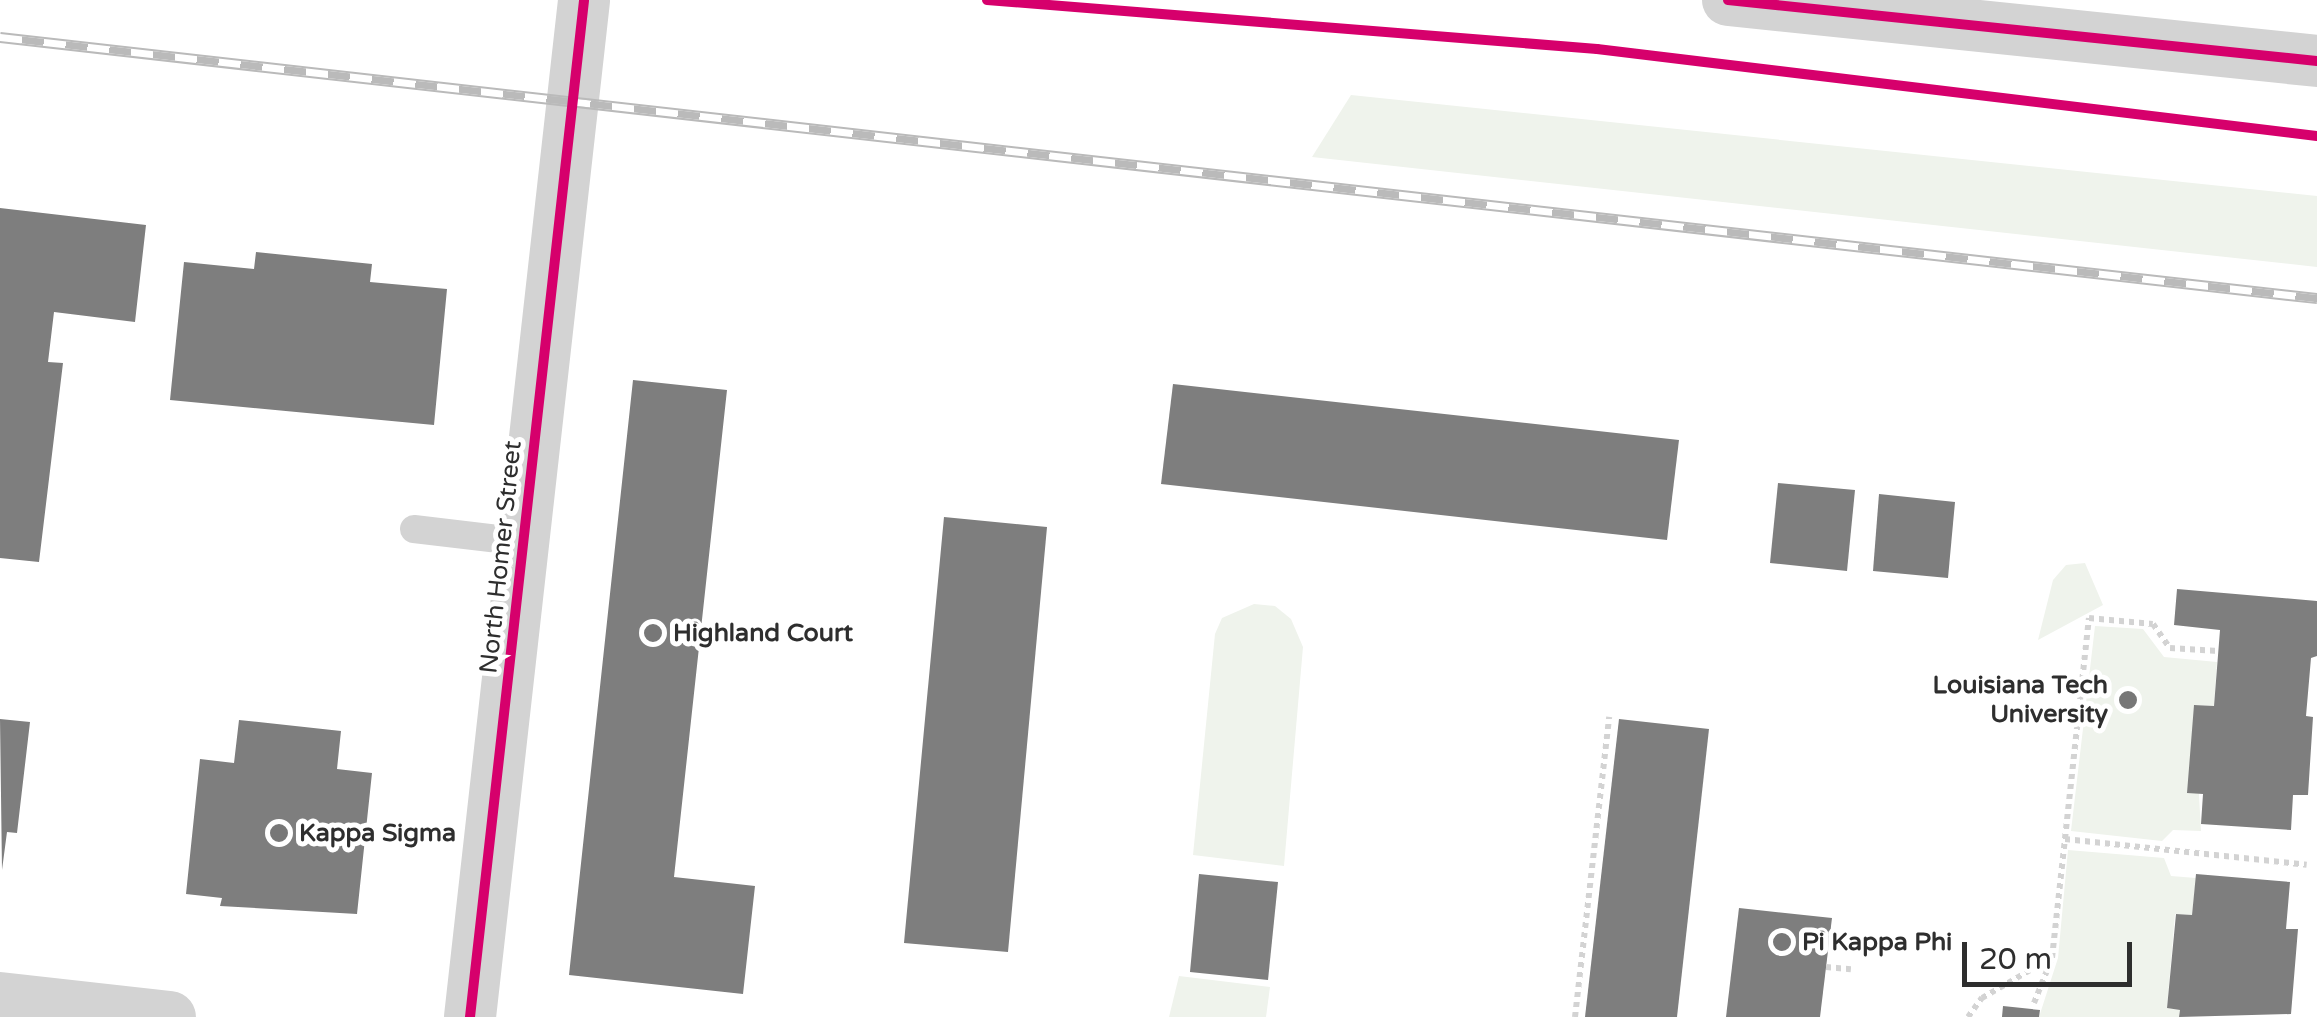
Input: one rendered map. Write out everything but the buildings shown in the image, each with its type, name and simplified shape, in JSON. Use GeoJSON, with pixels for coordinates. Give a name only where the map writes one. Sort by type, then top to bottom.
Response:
{"type":"FeatureCollection","features":[{"type":"Feature","properties":{"kind":"street","name":"North Homer Street"},"geometry":{"type":"LineString","coordinates":[[470,1017],[584,0]]}},
{"type":"Feature","properties":{"kind":"street"},"geometry":{"type":"LineString","coordinates":[[1728,0],[2317,61]]}},
{"type":"Feature","properties":{"kind":"street"},"geometry":{"type":"LineString","coordinates":[[0,998],[170,1017]]}},
{"type":"Feature","properties":{"kind":"lane"},"geometry":{"type":"LineString","coordinates":[[414,530],[523,542]]}},
{"type":"Feature","properties":{"kind":"path"},"geometry":{"type":"LineString","coordinates":[[2034,1003],[2052,958],[2089,618],[2153,624],[2170,648],[2218,651]]}},
{"type":"Feature","properties":{"kind":"path"},"geometry":{"type":"LineString","coordinates":[[1575,1017],[1609,717]]}},
{"type":"Feature","properties":{"kind":"path"},"geometry":{"type":"LineString","coordinates":[[2064,839],[2307,865]]}},
{"type":"Feature","properties":{"kind":"path"},"geometry":{"type":"LineString","coordinates":[[1968,1017],[1994,989],[2052,958]]}},
{"type":"Feature","properties":{"kind":"path"},"geometry":{"type":"LineString","coordinates":[[1826,967],[1851,969]]}},
{"type":"Feature","properties":{"kind":"shaded area"},"geometry":{"type":"Polygon","coordinates":[[[1351,95],[2317,196],[2317,267],[1312,157],[1351,95]]]}},
{"type":"Feature","properties":{"kind":"shaded area"},"geometry":{"type":"Polygon","coordinates":[[[2085,563],[2103,605],[2038,640],[2053,580],[2066,565],[2085,563]]]}},
{"type":"Feature","properties":{"kind":"shaded area"},"geometry":{"type":"Polygon","coordinates":[[[1254,604],[1275,606],[1291,619],[1303,647],[1284,866],[1193,855],[1215,634],[1222,618],[1254,604]]]}},
{"type":"Feature","properties":{"kind":"shaded area"},"geometry":{"type":"Polygon","coordinates":[[[2095,626],[2143,629],[2164,657],[2217,662],[2214,706],[2194,705],[2201,831],[2173,830],[2162,841],[2071,831],[2095,626]]]}},
{"type":"Feature","properties":{"kind":"shaded area"},"geometry":{"type":"Polygon","coordinates":[[[2068,850],[2164,858],[2171,876],[2196,878],[2192,915],[2175,914],[2167,1008],[2180,1010],[2179,1017],[2039,1017],[2058,958],[2068,850]]]}},
{"type":"Feature","properties":{"kind":"shaded area"},"geometry":{"type":"Polygon","coordinates":[[[1179,976],[1270,987],[1266,1017],[1169,1017],[1179,976]]]}},
{"type":"Feature","properties":{"kind":"railway"},"geometry":{"type":"LineString","coordinates":[[0,37],[2317,298]]}},
{"type":"Feature","properties":{"kind":"cycle path"},"geometry":{"type":"LineString","coordinates":[[470,1017],[584,0]]}},
{"type":"Feature","properties":{"kind":"cycle path"},"geometry":{"type":"LineString","coordinates":[[987,0],[1597,49],[2317,136]]}},
{"type":"Feature","properties":{"kind":"cycle path"},"geometry":{"type":"LineString","coordinates":[[1728,0],[2317,61]]}},
{"type":"Feature","properties":{"kind":"place","name":"Highland Court"},"geometry":{"type":"Point","coordinates":[653,633]}},
{"type":"Feature","properties":{"kind":"place","name":"Louisiana Tech University"},"geometry":{"type":"Point","coordinates":[2128,700]}},
{"type":"Feature","properties":{"kind":"place","name":"Kappa Sigma"},"geometry":{"type":"Point","coordinates":[279,833]}},
{"type":"Feature","properties":{"kind":"place","name":"Pi Kappa Phi"},"geometry":{"type":"Point","coordinates":[1782,942]}}]}
